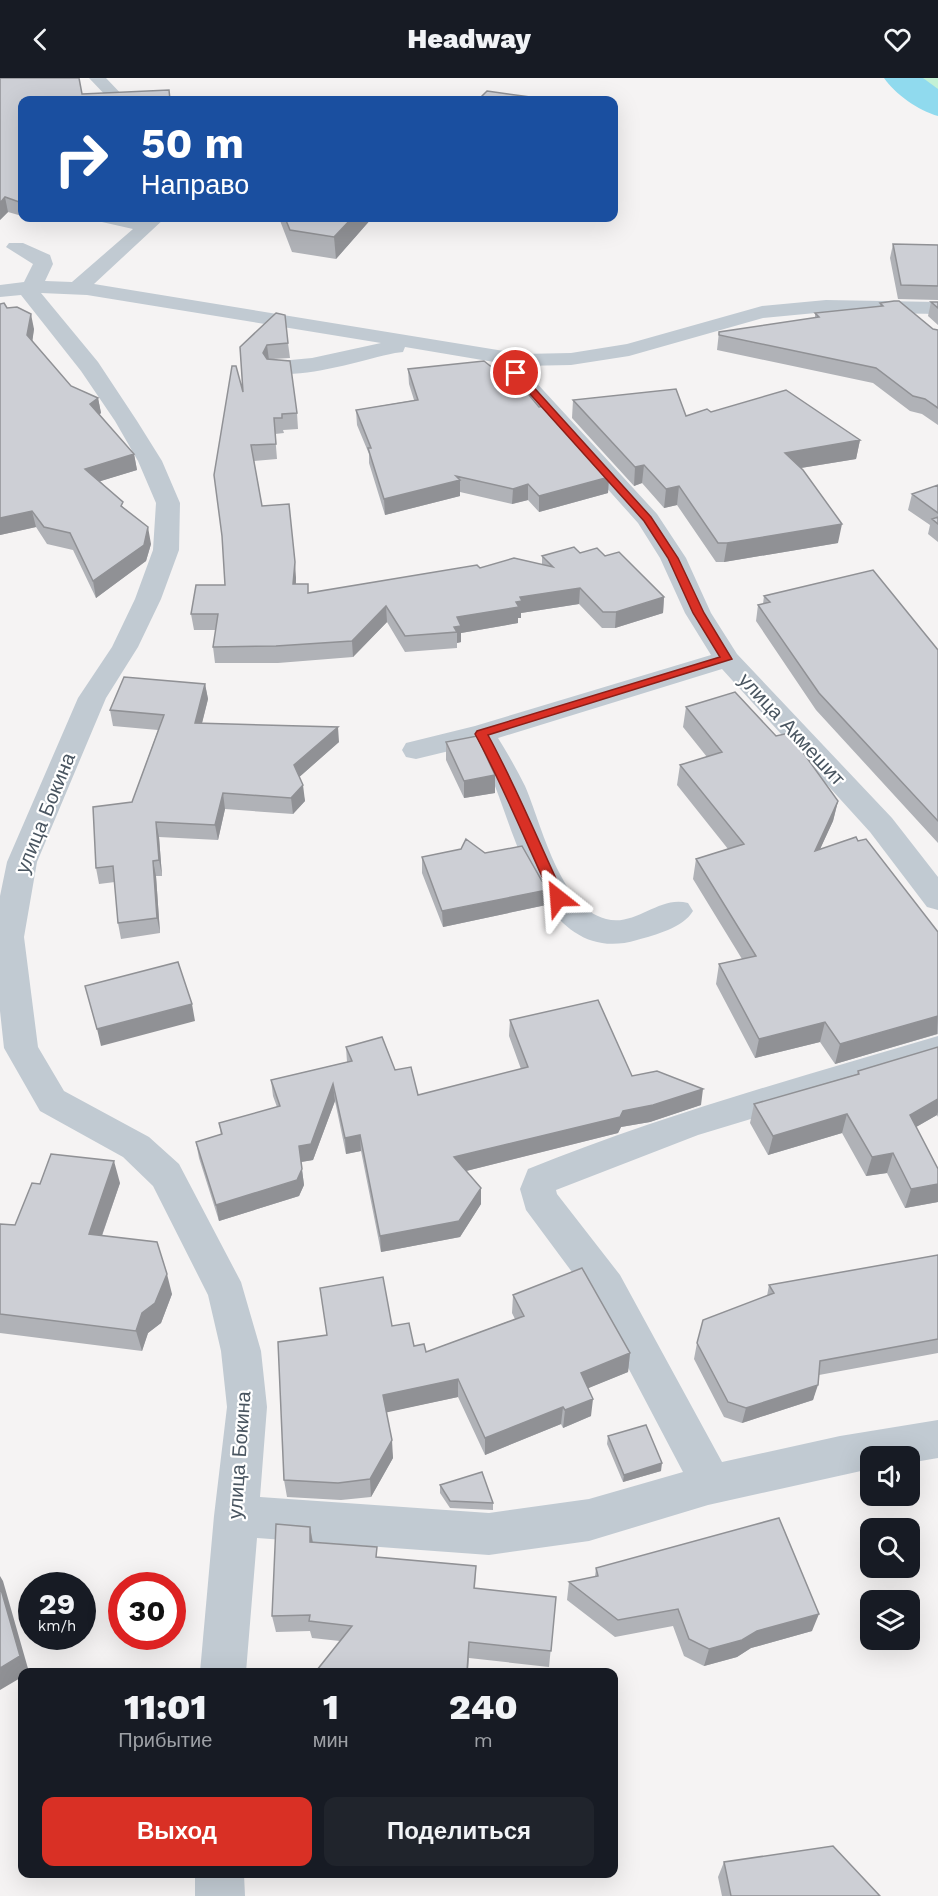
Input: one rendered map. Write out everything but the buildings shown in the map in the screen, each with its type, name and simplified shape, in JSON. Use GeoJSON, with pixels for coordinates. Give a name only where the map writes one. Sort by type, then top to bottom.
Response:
{"type":"FeatureCollection","features":[{"type":"Feature","properties":{"kind":"street"},"geometry":{"type":"LineString","coordinates":[[97,78],[115,96]]}},
{"type":"Feature","properties":{"kind":"street"},"geometry":{"type":"LineString","coordinates":[[78,288],[151,222]]}},
{"type":"Feature","properties":{"kind":"street"},"geometry":{"type":"LineString","coordinates":[[16,248],[43,258],[43,264],[19,289]]}},
{"type":"Feature","properties":{"kind":"street"},"geometry":{"type":"LineString","coordinates":[[19,289],[78,288],[501,357],[541,360],[598,356],[629,350],[762,312],[826,306],[938,308]]}},
{"type":"Feature","properties":{"kind":"street","name":"улица Бокина"},"geometry":{"type":"LineString","coordinates":[[19,289],[90,367],[150,461],[168,503],[166,550],[148,599],[125,647],[92,698],[22,862],[8,936],[21,1048],[52,1101],[136,1147],[166,1175],[227,1294],[241,1351],[247,1407],[235,1516],[223,1668]]}},
{"type":"Feature","properties":{"kind":"street"},"geometry":{"type":"LineString","coordinates":[[902,307],[929,331]]}},
{"type":"Feature","properties":{"kind":"street"},"geometry":{"type":"LineString","coordinates":[[354,333],[371,314]]}},
{"type":"Feature","properties":{"kind":"street"},"geometry":{"type":"LineString","coordinates":[[277,367],[312,364],[417,343]]}},
{"type":"Feature","properties":{"kind":"street","name":"улица Акмешит"},"geometry":{"type":"LineString","coordinates":[[501,357],[648,519],[673,558],[698,613],[727,659],[881,825],[938,899]]}},
{"type":"Feature","properties":{"kind":"street"},"geometry":{"type":"LineString","coordinates":[[416,750],[481,734],[727,659]]}},
{"type":"Feature","properties":{"kind":"street"},"geometry":{"type":"LineString","coordinates":[[481,734],[513,792],[551,887],[566,909],[580,921],[611,931],[629,931],[677,911]]}},
{"type":"Feature","properties":{"kind":"street"},"geometry":{"type":"LineString","coordinates":[[712,1485],[606,1287],[539,1199],[538,1189],[541,1180],[606,1153],[692,1123],[938,1049]]}},
{"type":"Feature","properties":{"kind":"street"},"geometry":{"type":"LineString","coordinates":[[235,1516],[489,1534],[589,1520],[712,1485],[840,1455],[938,1439]]}},
{"type":"Feature","properties":{"kind":"street"},"geometry":{"type":"LineString","coordinates":[[220,1878],[220,1896]]}},
{"type":"Feature","properties":{"kind":"green space"},"geometry":{"type":"Polygon","coordinates":[[[889,78],[938,78],[938,107],[889,78]]]}},
{"type":"Feature","properties":{"kind":"waterway"},"geometry":{"type":"LineString","coordinates":[[901,78],[938,105]]}},
{"type":"Feature","properties":{"kind":"route"},"geometry":{"type":"LineString","coordinates":[[516,373],[648,519],[673,558],[698,613],[727,659],[605,694],[481,734],[495,755],[513,792],[525,827],[558,898]]}}]}
